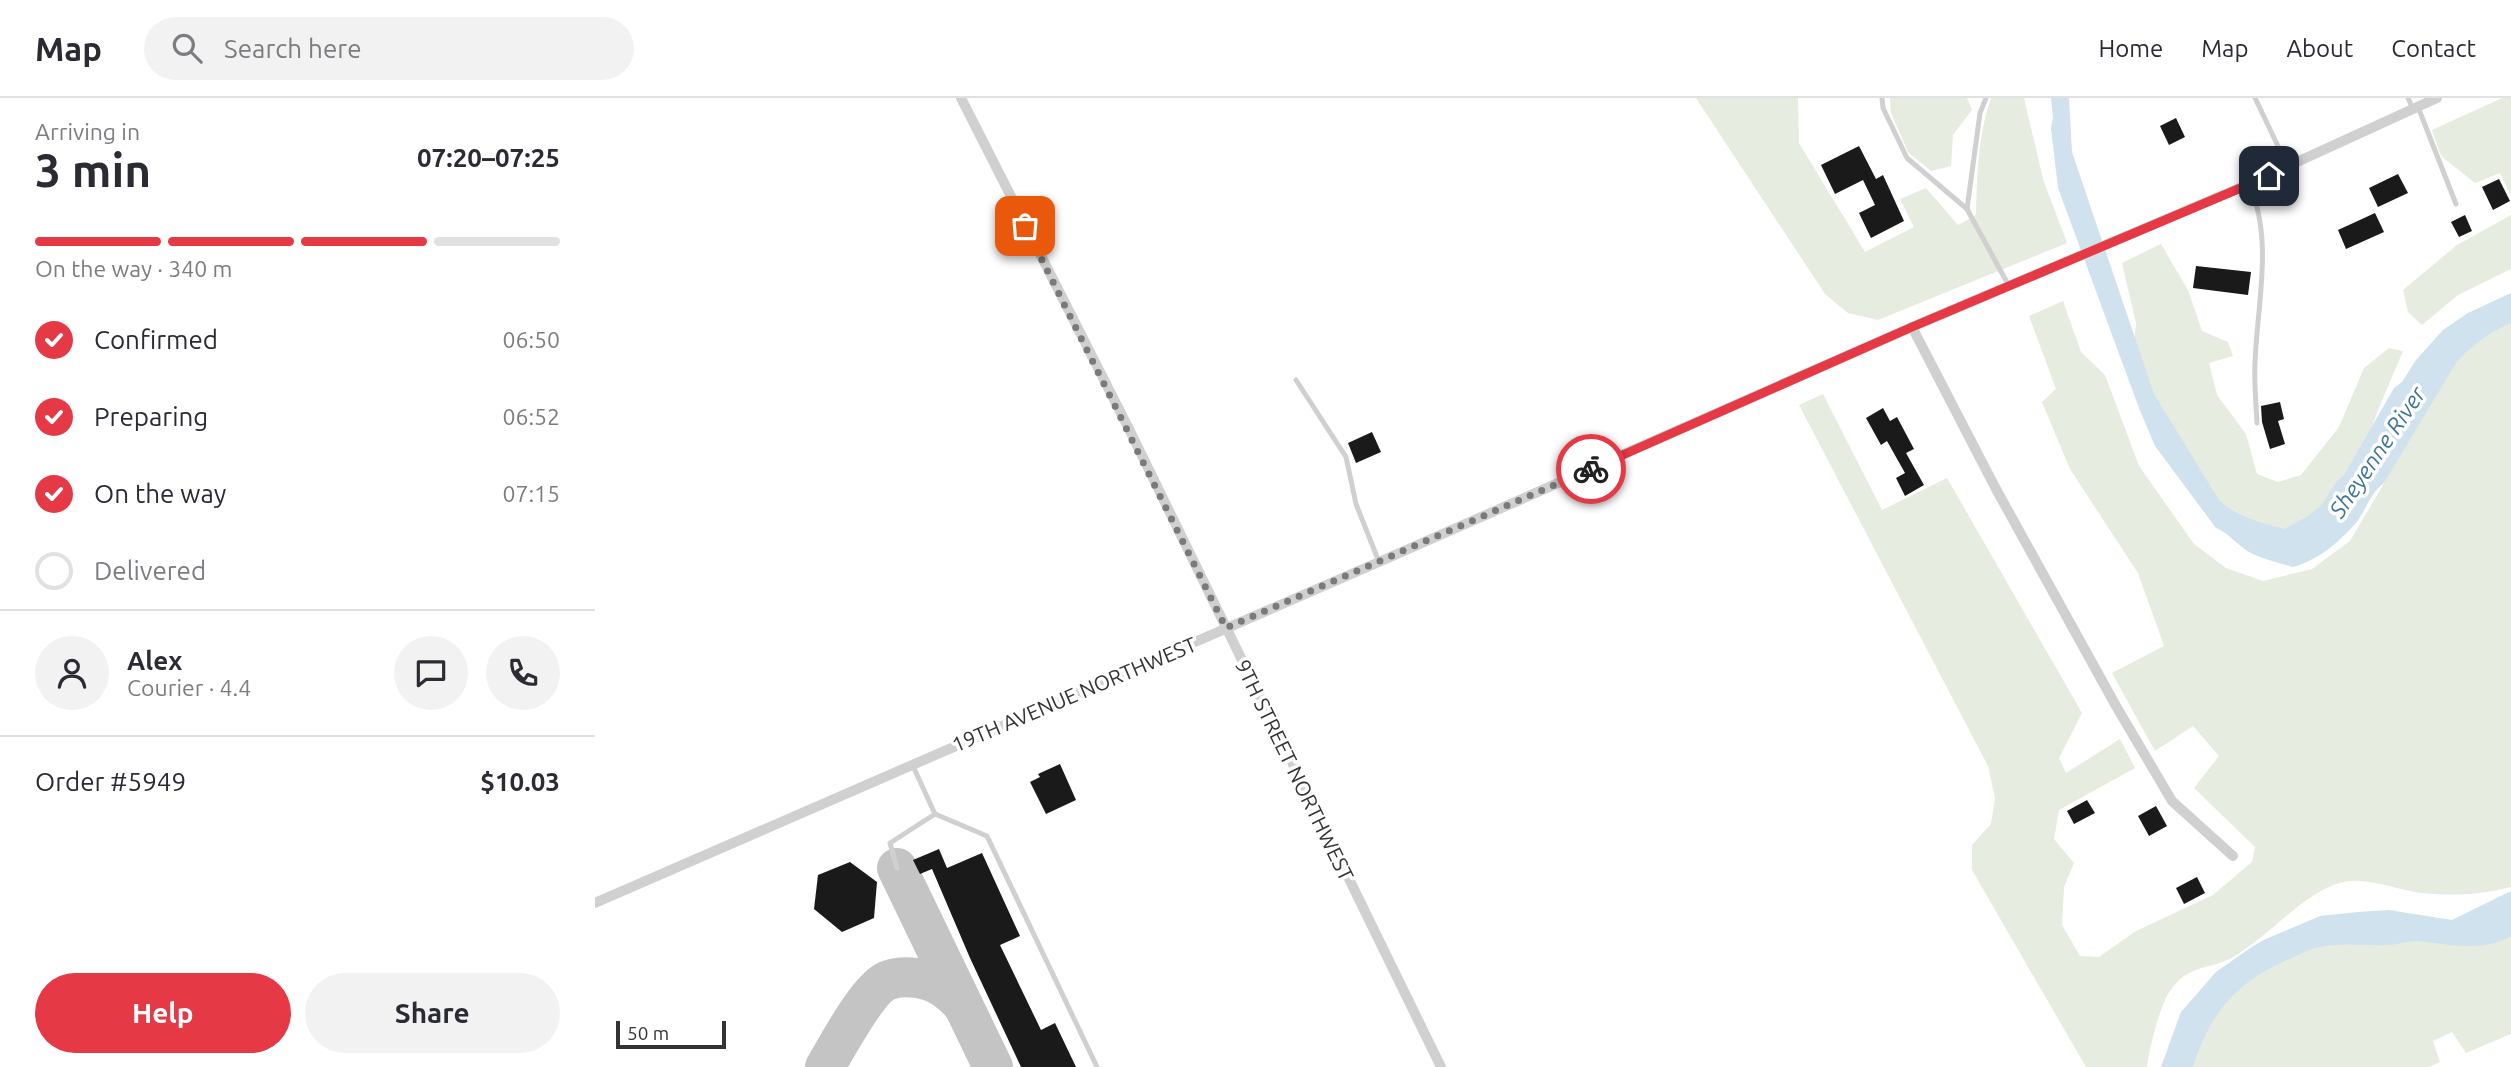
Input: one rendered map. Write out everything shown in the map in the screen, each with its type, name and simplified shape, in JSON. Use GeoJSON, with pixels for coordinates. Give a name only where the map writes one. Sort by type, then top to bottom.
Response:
{"type":"FeatureCollection","features":[{"type":"Feature","properties":{"kind":"street","name":"9TH STREET NORTHWEST"},"geometry":{"type":"LineString","coordinates":[[961,98],[1130,431],[1441,1067]]}},
{"type":"Feature","properties":{"kind":"street","name":"19TH AVENUE NORTHWEST"},"geometry":{"type":"LineString","coordinates":[[595,903],[1912,327],[2288,167],[2437,98]]}},
{"type":"Feature","properties":{"kind":"street"},"geometry":{"type":"LineString","coordinates":[[1912,327],[1996,489],[2172,801],[2233,856]]}},
{"type":"Feature","properties":{"kind":"lane"},"geometry":{"type":"LineString","coordinates":[[1882,98],[1883,108],[1907,158],[1967,209],[2009,286]]}},
{"type":"Feature","properties":{"kind":"lane"},"geometry":{"type":"LineString","coordinates":[[1967,209],[1980,113],[1986,98]]}},
{"type":"Feature","properties":{"kind":"lane"},"geometry":{"type":"LineString","coordinates":[[2255,98],[2288,167]]}},
{"type":"Feature","properties":{"kind":"lane"},"geometry":{"type":"LineString","coordinates":[[2408,98],[2416,108],[2456,204]]}},
{"type":"Feature","properties":{"kind":"lane"},"geometry":{"type":"LineString","coordinates":[[2249,184],[2258,204],[2263,262],[2255,364],[2257,423]]}},
{"type":"Feature","properties":{"kind":"lane"},"geometry":{"type":"LineString","coordinates":[[1296,380],[1346,457],[1356,504],[1379,562]]}},
{"type":"Feature","properties":{"kind":"lane"},"geometry":{"type":"LineString","coordinates":[[912,764],[935,814],[988,836],[1097,1067]]}},
{"type":"Feature","properties":{"kind":"lane"},"geometry":{"type":"LineString","coordinates":[[897,868],[890,843],[935,814]]}},
{"type":"Feature","properties":{"kind":"shaded area"},"geometry":{"type":"Polygon","coordinates":[[[1696,98],[1798,98],[1799,143],[1865,252],[1914,227],[1900,199],[1926,188],[1958,225],[1976,215],[1981,141],[1991,98],[2024,98],[2043,179],[2067,243],[1878,320],[1848,313],[1825,294],[1696,98]]]}},
{"type":"Feature","properties":{"kind":"shaded area"},"geometry":{"type":"Polygon","coordinates":[[[1890,98],[1967,98],[1972,110],[1953,135],[1951,166],[1931,171],[1908,152],[1891,113],[1890,98]]]}},
{"type":"Feature","properties":{"kind":"shaded area"},"geometry":{"type":"Polygon","coordinates":[[[2502,98],[2511,98],[2511,196],[2500,173],[2475,183],[2441,156],[2432,130],[2502,98]]]}},
{"type":"Feature","properties":{"kind":"shaded area"},"geometry":{"type":"Polygon","coordinates":[[[2511,215],[2511,269],[2458,295],[2422,325],[2408,312],[2403,290],[2457,245],[2511,215]]]}},
{"type":"Feature","properties":{"kind":"shaded area"},"geometry":{"type":"Polygon","coordinates":[[[2161,244],[2188,290],[2202,331],[2228,342],[2233,356],[2209,363],[2217,395],[2246,434],[2257,474],[2278,482],[2301,475],[2339,427],[2364,368],[2389,348],[2403,351],[2378,410],[2350,491],[2319,527],[2260,541],[2194,488],[2132,367],[2136,323],[2122,263],[2161,244]]]}},
{"type":"Feature","properties":{"kind":"shaded area"},"geometry":{"type":"Polygon","coordinates":[[[2063,301],[2081,352],[2105,375],[2139,466],[2194,544],[2226,568],[2263,581],[2312,569],[2350,541],[2383,485],[2432,368],[2511,309],[2511,887],[2456,895],[2422,893],[2362,881],[2343,882],[2329,887],[2301,904],[2246,949],[2224,961],[2192,972],[2177,982],[2162,1006],[2147,1067],[2086,1067],[1972,870],[1972,845],[1991,824],[1995,798],[1988,766],[1799,405],[1823,394],[1882,510],[1947,478],[2082,713],[2059,758],[2066,773],[2120,739],[2135,768],[2059,810],[2054,839],[2074,863],[2064,887],[2062,925],[2080,956],[2099,957],[2136,931],[2213,895],[2252,862],[2255,847],[2194,788],[2219,756],[2193,726],[2155,751],[2112,673],[2164,646],[2138,573],[2070,469],[2042,402],[2056,389],[2029,316],[2063,301]]]}},
{"type":"Feature","properties":{"kind":"shaded area"},"geometry":{"type":"Polygon","coordinates":[[[2511,928],[2511,1034],[2466,1053],[2452,1032],[2433,1041],[2440,1062],[2429,1067],[2174,1067],[2195,1013],[2286,944],[2511,928]]]}},
{"type":"Feature","properties":{"kind":"water","name":"Sheyenne River"},"geometry":{"type":"Polygon","coordinates":[[[2051,98],[2069,98],[2072,152],[2154,394],[2219,500],[2241,515],[2284,529],[2315,511],[2344,475],[2394,388],[2402,382],[2416,360],[2443,330],[2468,313],[2511,293],[2511,323],[2481,340],[2456,363],[2384,483],[2375,492],[2359,519],[2342,538],[2320,555],[2293,567],[2249,552],[2216,528],[2155,446],[2058,188],[2051,128],[2051,98]]]}},
{"type":"Feature","properties":{"kind":"water"},"geometry":{"type":"Polygon","coordinates":[[[2511,891],[2511,936],[2477,946],[2417,941],[2390,945],[2333,945],[2310,950],[2256,977],[2229,1000],[2208,1030],[2193,1067],[2161,1067],[2181,1012],[2216,972],[2266,939],[2320,916],[2358,912],[2389,910],[2452,920],[2511,891]]]}},
{"type":"Feature","properties":{"kind":"building"},"geometry":{"type":"Polygon","coordinates":[[[2176,118],[2185,137],[2169,145],[2160,126],[2176,118]]]}},
{"type":"Feature","properties":{"kind":"building"},"geometry":{"type":"Polygon","coordinates":[[[1859,146],[1876,179],[1883,175],[1904,221],[1871,238],[1859,213],[1875,205],[1863,180],[1835,194],[1821,165],[1859,146]]]}},
{"type":"Feature","properties":{"kind":"building"},"geometry":{"type":"Polygon","coordinates":[[[2398,174],[2408,193],[2378,207],[2369,188],[2398,174]]]}},
{"type":"Feature","properties":{"kind":"building"},"geometry":{"type":"Polygon","coordinates":[[[2499,179],[2510,201],[2493,210],[2482,187],[2499,179]]]}},
{"type":"Feature","properties":{"kind":"building"},"geometry":{"type":"Polygon","coordinates":[[[2375,213],[2384,232],[2346,249],[2338,230],[2375,213]]]}},
{"type":"Feature","properties":{"kind":"building"},"geometry":{"type":"Polygon","coordinates":[[[2465,215],[2472,231],[2459,237],[2451,222],[2465,215]]]}},
{"type":"Feature","properties":{"kind":"building"},"geometry":{"type":"Polygon","coordinates":[[[2196,266],[2251,272],[2248,295],[2193,288],[2196,266]]]}},
{"type":"Feature","properties":{"kind":"building"},"geometry":{"type":"Polygon","coordinates":[[[2280,402],[2284,419],[2278,421],[2285,444],[2270,449],[2262,422],[2261,406],[2280,402]]]}},
{"type":"Feature","properties":{"kind":"building"},"geometry":{"type":"Polygon","coordinates":[[[1883,408],[1890,421],[1897,417],[1914,449],[1906,453],[1924,485],[1905,496],[1896,478],[1905,473],[1887,441],[1881,445],[1866,418],[1883,408]]]}},
{"type":"Feature","properties":{"kind":"building"},"geometry":{"type":"Polygon","coordinates":[[[1372,432],[1381,452],[1356,463],[1348,443],[1372,432]]]}},
{"type":"Feature","properties":{"kind":"building"},"geometry":{"type":"Polygon","coordinates":[[[1060,764],[1076,800],[1046,814],[1030,782],[1040,777],[1038,774],[1060,764]]]}},
{"type":"Feature","properties":{"kind":"building"},"geometry":{"type":"Polygon","coordinates":[[[2087,800],[2095,813],[2074,824],[2067,811],[2087,800]]]}},
{"type":"Feature","properties":{"kind":"building"},"geometry":{"type":"Polygon","coordinates":[[[2156,806],[2167,826],[2149,836],[2138,816],[2156,806]]]}},
{"type":"Feature","properties":{"kind":"building"},"geometry":{"type":"Polygon","coordinates":[[[939,849],[947,868],[982,853],[1020,936],[1000,945],[1041,1030],[1055,1023],[1076,1067],[1021,1067],[932,869],[920,874],[913,860],[939,849]]]}},
{"type":"Feature","properties":{"kind":"building"},"geometry":{"type":"Polygon","coordinates":[[[850,862],[877,882],[874,918],[842,932],[814,909],[818,875],[850,862]]]}},
{"type":"Feature","properties":{"kind":"building"},"geometry":{"type":"Polygon","coordinates":[[[2197,877],[2205,893],[2184,904],[2176,888],[2197,877]]]}},
{"type":"Feature","properties":{"kind":"taxiway"},"geometry":{"type":"LineString","coordinates":[[897,868],[993,1067]]}},
{"type":"Feature","properties":{"kind":"taxiway"},"geometry":{"type":"LineString","coordinates":[[825,1067],[863,1005],[872,993],[889,980],[910,977],[931,981],[948,991],[963,1005]]}},
{"type":"Feature","properties":{"kind":"way so far"},"geometry":{"type":"LineString","coordinates":[[1025,226],[1130,431],[1226,628],[1591,469]]}},
{"type":"Feature","properties":{"kind":"route"},"geometry":{"type":"LineString","coordinates":[[1591,469],[1912,327],[2269,176]]}}]}
